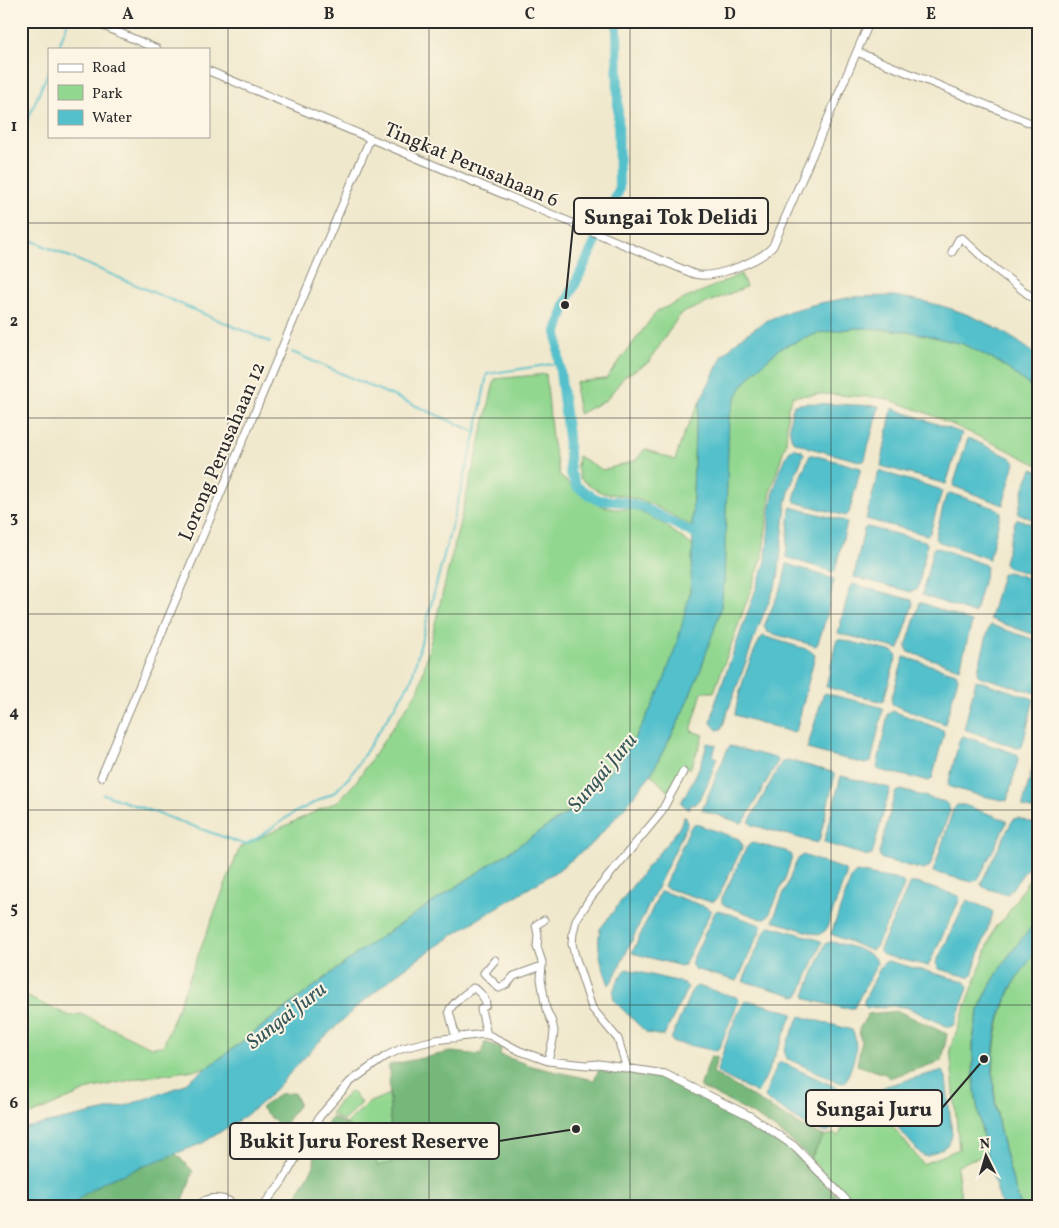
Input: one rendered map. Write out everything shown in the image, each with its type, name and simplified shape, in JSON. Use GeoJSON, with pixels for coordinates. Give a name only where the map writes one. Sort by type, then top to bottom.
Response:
{"type":"FeatureCollection","features":[{"type":"Feature","properties":{"kind":"street"},"geometry":{"type":"LineString","coordinates":[[92,21],[155,48]]}},
{"type":"Feature","properties":{"kind":"street","name":"Tingkat Perusahaan 6"},"geometry":{"type":"LineString","coordinates":[[210,71],[701,276],[719,273],[764,255],[773,246],[870,21]]}},
{"type":"Feature","properties":{"kind":"street"},"geometry":{"type":"LineString","coordinates":[[857,52],[1038,126]]}},
{"type":"Feature","properties":{"kind":"street","name":"Lorong Perusahaan 12"},"geometry":{"type":"LineString","coordinates":[[101,777],[370,139]]}},
{"type":"Feature","properties":{"kind":"street"},"geometry":{"type":"LineString","coordinates":[[952,252],[959,239],[962,238],[994,267],[1038,302]]}},
{"type":"Feature","properties":{"kind":"street"},"geometry":{"type":"LineString","coordinates":[[627,1069],[618,1039],[592,1008],[574,956],[573,933],[576,920],[591,897],[660,814],[683,772]]}},
{"type":"Feature","properties":{"kind":"street"},"geometry":{"type":"LineString","coordinates":[[544,920],[536,925],[538,935],[537,947],[542,966],[541,978],[546,1009],[554,1031],[554,1040],[548,1061]]}},
{"type":"Feature","properties":{"kind":"street"},"geometry":{"type":"LineString","coordinates":[[495,960],[484,973],[498,988],[507,984],[514,976],[542,966]]}},
{"type":"Feature","properties":{"kind":"street"},"geometry":{"type":"LineString","coordinates":[[456,1038],[449,1011],[459,999],[473,988],[476,989],[486,1002],[486,1005],[481,1009],[487,1035]]}},
{"type":"Feature","properties":{"kind":"street"},"geometry":{"type":"LineString","coordinates":[[262,1207],[286,1176],[320,1116],[350,1082],[386,1056],[403,1048],[435,1040],[487,1035],[520,1051],[548,1061],[587,1065],[599,1064],[665,1074],[750,1116],[794,1146],[853,1207]]}},
{"type":"Feature","properties":{"kind":"street"},"geometry":{"type":"LineString","coordinates":[[198,1207],[200,1203],[209,1200],[224,1199],[231,1201],[236,1207]]}},
{"type":"Feature","properties":{"kind":"green space"},"geometry":{"type":"Polygon","coordinates":[[[741,274],[746,287],[680,314],[649,362],[625,376],[606,400],[579,414],[576,382],[606,379],[657,311],[741,274]]]}},
{"type":"Feature","properties":{"kind":"green space"},"geometry":{"type":"Polygon","coordinates":[[[855,328],[917,333],[963,344],[1000,363],[1038,392],[1038,465],[927,413],[884,398],[824,394],[793,396],[788,407],[786,443],[771,490],[762,559],[714,692],[702,692],[691,731],[704,735],[690,769],[683,765],[669,793],[651,774],[678,723],[720,612],[724,583],[729,416],[736,397],[753,373],[780,348],[819,333],[855,328]]]}},
{"type":"Feature","properties":{"kind":"green space"},"geometry":{"type":"Polygon","coordinates":[[[546,374],[552,439],[560,476],[582,495],[597,504],[614,509],[634,509],[662,523],[693,546],[690,592],[681,632],[659,694],[640,732],[629,748],[609,773],[572,810],[367,946],[207,1068],[140,1078],[93,1088],[21,1119],[21,994],[70,1016],[81,1014],[151,1047],[163,1046],[240,847],[338,801],[355,783],[419,689],[495,379],[546,374]]]}},
{"type":"Feature","properties":{"kind":"green space"},"geometry":{"type":"Polygon","coordinates":[[[701,399],[695,431],[692,526],[651,504],[625,496],[603,493],[591,487],[580,478],[577,468],[578,456],[603,470],[635,461],[645,449],[675,460],[683,436],[701,399]]]}},
{"type":"Feature","properties":{"kind":"green space"},"geometry":{"type":"Polygon","coordinates":[[[1038,864],[1038,918],[998,972],[981,1004],[976,1020],[973,1039],[974,1079],[979,1119],[987,1155],[970,1160],[957,1167],[962,1207],[857,1207],[810,1159],[824,1136],[834,1134],[838,1136],[863,1095],[869,1097],[923,1164],[959,1149],[950,1049],[995,927],[1005,918],[1038,864]]]}},
{"type":"Feature","properties":{"kind":"green space"},"geometry":{"type":"Polygon","coordinates":[[[1038,948],[1038,1207],[1021,1207],[1004,1147],[998,1117],[994,1087],[994,1057],[998,1027],[1007,998],[1022,970],[1038,948]]]}},
{"type":"Feature","properties":{"kind":"green space"},"geometry":{"type":"Polygon","coordinates":[[[898,1011],[947,1034],[942,1061],[889,1078],[885,1074],[857,1065],[861,1044],[859,1029],[868,1014],[898,1011]]]}},
{"type":"Feature","properties":{"kind":"green space"},"geometry":{"type":"Polygon","coordinates":[[[485,1042],[501,1048],[500,1055],[535,1067],[594,1080],[600,1068],[665,1077],[751,1122],[795,1153],[848,1207],[303,1207],[293,1201],[314,1166],[315,1143],[332,1117],[363,1134],[374,1147],[377,1166],[391,1163],[389,1065],[451,1052],[481,1055],[485,1042]]]}},
{"type":"Feature","properties":{"kind":"green space"},"geometry":{"type":"Polygon","coordinates":[[[711,1056],[717,1057],[713,1073],[803,1127],[824,1136],[810,1159],[772,1127],[700,1087],[711,1056]]]}},
{"type":"Feature","properties":{"kind":"green space"},"geometry":{"type":"Polygon","coordinates":[[[351,1091],[362,1103],[343,1121],[331,1114],[336,1105],[351,1091]]]}},
{"type":"Feature","properties":{"kind":"green space"},"geometry":{"type":"Polygon","coordinates":[[[294,1093],[299,1104],[282,1128],[261,1108],[279,1094],[294,1093]]]}},
{"type":"Feature","properties":{"kind":"green space"},"geometry":{"type":"Polygon","coordinates":[[[390,1094],[391,1163],[377,1166],[345,1124],[370,1102],[390,1094]]]}},
{"type":"Feature","properties":{"kind":"green space"},"geometry":{"type":"Polygon","coordinates":[[[175,1153],[193,1171],[183,1202],[177,1207],[69,1207],[90,1189],[119,1175],[175,1153]]]}},
{"type":"Feature","properties":{"kind":"water","name":"Sungai Juru"},"geometry":{"type":"Polygon","coordinates":[[[893,296],[952,309],[986,323],[1020,343],[1038,356],[1038,392],[1000,363],[963,344],[917,333],[855,328],[819,333],[780,348],[743,385],[729,416],[724,583],[720,612],[701,669],[678,723],[651,774],[624,808],[593,843],[557,871],[467,926],[394,976],[317,1044],[266,1099],[245,1116],[203,1143],[106,1181],[86,1193],[69,1207],[21,1207],[21,1129],[125,1106],[181,1086],[367,946],[572,810],[599,784],[629,748],[651,708],[663,683],[678,640],[690,592],[693,546],[695,431],[701,399],[723,355],[740,338],[768,320],[790,311],[853,297],[893,296]]]}},
{"type":"Feature","properties":{"kind":"water"},"geometry":{"type":"Polygon","coordinates":[[[806,403],[879,406],[863,462],[810,448],[793,441],[790,418],[794,405],[806,403]]]}},
{"type":"Feature","properties":{"kind":"water"},"geometry":{"type":"Polygon","coordinates":[[[892,408],[962,433],[946,484],[881,466],[892,408]]]}},
{"type":"Feature","properties":{"kind":"water"},"geometry":{"type":"Polygon","coordinates":[[[969,438],[1011,458],[1015,462],[1003,505],[953,486],[969,438]]]}},
{"type":"Feature","properties":{"kind":"water"},"geometry":{"type":"Polygon","coordinates":[[[793,448],[802,451],[804,454],[790,488],[786,504],[778,579],[723,725],[721,729],[717,730],[711,723],[715,704],[766,561],[770,512],[774,490],[779,473],[789,451],[793,448]]]}},
{"type":"Feature","properties":{"kind":"water"},"geometry":{"type":"Polygon","coordinates":[[[810,455],[861,468],[849,513],[846,516],[795,502],[794,499],[801,475],[810,455]]]}},
{"type":"Feature","properties":{"kind":"water"},"geometry":{"type":"Polygon","coordinates":[[[1032,469],[1038,471],[1038,522],[1018,513],[1024,487],[1032,469]]]}},
{"type":"Feature","properties":{"kind":"water"},"geometry":{"type":"Polygon","coordinates":[[[879,471],[942,491],[930,533],[927,535],[866,519],[879,471]]]}},
{"type":"Feature","properties":{"kind":"water"},"geometry":{"type":"Polygon","coordinates":[[[950,493],[998,509],[1001,512],[989,559],[937,541],[935,538],[946,496],[950,493]]]}},
{"type":"Feature","properties":{"kind":"water"},"geometry":{"type":"Polygon","coordinates":[[[791,507],[847,523],[833,572],[786,557],[791,507]]]}},
{"type":"Feature","properties":{"kind":"water"},"geometry":{"type":"Polygon","coordinates":[[[1018,519],[1038,526],[1038,577],[1007,567],[1004,562],[1015,522],[1018,519]]]}},
{"type":"Feature","properties":{"kind":"water"},"geometry":{"type":"Polygon","coordinates":[[[867,527],[925,541],[927,544],[918,589],[911,592],[854,577],[864,529],[867,527]]]}},
{"type":"Feature","properties":{"kind":"water"},"geometry":{"type":"Polygon","coordinates":[[[936,547],[987,567],[975,612],[973,613],[922,595],[933,549],[936,547]]]}},
{"type":"Feature","properties":{"kind":"water"},"geometry":{"type":"Polygon","coordinates":[[[787,564],[834,579],[827,615],[816,646],[767,632],[764,626],[783,583],[787,564]]]}},
{"type":"Feature","properties":{"kind":"water"},"geometry":{"type":"Polygon","coordinates":[[[1008,572],[1038,581],[1038,636],[990,619],[1002,574],[1008,572]]]}},
{"type":"Feature","properties":{"kind":"water"},"geometry":{"type":"Polygon","coordinates":[[[852,584],[912,600],[913,604],[899,649],[838,633],[852,584]]]}},
{"type":"Feature","properties":{"kind":"water"},"geometry":{"type":"Polygon","coordinates":[[[920,602],[972,622],[960,668],[908,652],[906,647],[920,602]]]}},
{"type":"Feature","properties":{"kind":"water"},"geometry":{"type":"Polygon","coordinates":[[[991,625],[1038,641],[1038,689],[1035,693],[977,674],[991,625]]]}},
{"type":"Feature","properties":{"kind":"water"},"geometry":{"type":"Polygon","coordinates":[[[763,636],[809,650],[815,655],[795,731],[791,732],[735,715],[738,698],[746,674],[755,650],[763,636]]]}},
{"type":"Feature","properties":{"kind":"water"},"geometry":{"type":"Polygon","coordinates":[[[838,639],[894,652],[897,655],[883,702],[826,687],[838,639]]]}},
{"type":"Feature","properties":{"kind":"water"},"geometry":{"type":"Polygon","coordinates":[[[904,657],[956,673],[958,678],[945,724],[893,705],[891,700],[904,657]]]}},
{"type":"Feature","properties":{"kind":"water"},"geometry":{"type":"Polygon","coordinates":[[[976,680],[1034,699],[1022,747],[1017,748],[964,729],[976,680]]]}},
{"type":"Feature","properties":{"kind":"water"},"geometry":{"type":"Polygon","coordinates":[[[825,693],[883,709],[871,762],[865,764],[807,749],[825,693]]]}},
{"type":"Feature","properties":{"kind":"water"},"geometry":{"type":"Polygon","coordinates":[[[893,711],[943,730],[944,733],[932,779],[929,781],[877,768],[888,714],[893,711]]]}},
{"type":"Feature","properties":{"kind":"water"},"geometry":{"type":"Polygon","coordinates":[[[963,736],[1017,754],[1019,757],[1007,801],[978,795],[948,785],[960,738],[963,736]]]}},
{"type":"Feature","properties":{"kind":"water"},"geometry":{"type":"Polygon","coordinates":[[[707,743],[716,745],[713,756],[717,758],[702,795],[688,809],[681,803],[700,766],[707,743]]]}},
{"type":"Feature","properties":{"kind":"water"},"geometry":{"type":"Polygon","coordinates":[[[730,746],[775,758],[778,761],[745,820],[741,823],[702,810],[730,746]]]}},
{"type":"Feature","properties":{"kind":"water"},"geometry":{"type":"Polygon","coordinates":[[[787,760],[832,772],[835,775],[817,843],[752,825],[749,822],[781,763],[787,760]]]}},
{"type":"Feature","properties":{"kind":"water"},"geometry":{"type":"Polygon","coordinates":[[[1038,760],[1038,811],[1023,807],[1023,803],[1034,763],[1038,760]]]}},
{"type":"Feature","properties":{"kind":"water"},"geometry":{"type":"Polygon","coordinates":[[[841,776],[890,788],[872,855],[868,856],[824,843],[841,776]]]}},
{"type":"Feature","properties":{"kind":"water"},"geometry":{"type":"Polygon","coordinates":[[[901,790],[945,802],[950,810],[930,866],[924,870],[882,859],[879,854],[895,793],[901,790]]]}},
{"type":"Feature","properties":{"kind":"water"},"geometry":{"type":"Polygon","coordinates":[[[957,805],[964,805],[1006,820],[1006,824],[980,876],[972,882],[933,872],[953,810],[957,805]]]}},
{"type":"Feature","properties":{"kind":"water"},"geometry":{"type":"Polygon","coordinates":[[[686,816],[687,825],[609,985],[599,951],[600,929],[646,868],[677,831],[683,817],[686,816]]]}},
{"type":"Feature","properties":{"kind":"water"},"geometry":{"type":"Polygon","coordinates":[[[1018,818],[1038,825],[1038,854],[1007,895],[983,887],[981,884],[1011,823],[1014,819],[1018,818]]]}},
{"type":"Feature","properties":{"kind":"water"},"geometry":{"type":"Polygon","coordinates":[[[696,824],[739,839],[743,846],[717,899],[711,902],[664,886],[690,828],[696,824]]]}},
{"type":"Feature","properties":{"kind":"water"},"geometry":{"type":"Polygon","coordinates":[[[753,843],[786,851],[792,856],[786,876],[769,915],[761,919],[722,903],[722,898],[747,847],[753,843]]]}},
{"type":"Feature","properties":{"kind":"water"},"geometry":{"type":"Polygon","coordinates":[[[803,855],[845,870],[846,875],[826,930],[819,935],[773,921],[797,860],[803,855]]]}},
{"type":"Feature","properties":{"kind":"water"},"geometry":{"type":"Polygon","coordinates":[[[856,872],[899,880],[903,882],[904,886],[876,947],[871,951],[831,934],[852,876],[856,872]]]}},
{"type":"Feature","properties":{"kind":"water"},"geometry":{"type":"Polygon","coordinates":[[[910,883],[916,883],[959,896],[960,899],[928,966],[883,955],[880,952],[910,883]]]}},
{"type":"Feature","properties":{"kind":"water"},"geometry":{"type":"Polygon","coordinates":[[[660,892],[706,907],[711,911],[684,965],[681,966],[632,953],[660,892]]]}},
{"type":"Feature","properties":{"kind":"water"},"geometry":{"type":"Polygon","coordinates":[[[967,900],[991,910],[993,913],[972,975],[968,977],[939,969],[936,963],[967,900]]]}},
{"type":"Feature","properties":{"kind":"water"},"geometry":{"type":"Polygon","coordinates":[[[718,910],[761,925],[761,929],[737,981],[694,969],[691,963],[715,912],[718,910]]]}},
{"type":"Feature","properties":{"kind":"water"},"geometry":{"type":"Polygon","coordinates":[[[1038,919],[1038,946],[1013,984],[1004,1005],[997,1029],[993,1055],[993,1080],[1000,1132],[1021,1207],[1002,1207],[982,1134],[977,1106],[973,1052],[975,1027],[981,1005],[992,982],[1014,949],[1038,919]]]}},
{"type":"Feature","properties":{"kind":"water"},"geometry":{"type":"Polygon","coordinates":[[[771,926],[822,942],[799,996],[743,981],[766,929],[771,926]]]}},
{"type":"Feature","properties":{"kind":"water"},"geometry":{"type":"Polygon","coordinates":[[[830,942],[859,950],[876,960],[877,964],[854,1008],[842,1008],[807,999],[805,995],[825,944],[830,942]]]}},
{"type":"Feature","properties":{"kind":"water"},"geometry":{"type":"Polygon","coordinates":[[[888,961],[966,982],[968,988],[954,1025],[949,1027],[906,1007],[867,1008],[864,1005],[864,1001],[881,966],[888,961]]]}},
{"type":"Feature","properties":{"kind":"water"},"geometry":{"type":"Polygon","coordinates":[[[626,969],[684,983],[688,987],[664,1036],[647,1033],[615,1002],[613,998],[614,989],[626,969]]]}},
{"type":"Feature","properties":{"kind":"water"},"geometry":{"type":"Polygon","coordinates":[[[697,986],[736,997],[739,1000],[717,1051],[673,1042],[671,1039],[692,990],[697,986]]]}},
{"type":"Feature","properties":{"kind":"water"},"geometry":{"type":"Polygon","coordinates":[[[747,1000],[793,1014],[757,1093],[718,1073],[717,1070],[734,1022],[747,1000]]]}},
{"type":"Feature","properties":{"kind":"water"},"geometry":{"type":"Polygon","coordinates":[[[800,1016],[852,1030],[855,1036],[856,1049],[846,1081],[843,1083],[838,1082],[786,1058],[784,1049],[800,1016]]]}},
{"type":"Feature","properties":{"kind":"water"},"geometry":{"type":"Polygon","coordinates":[[[781,1062],[849,1093],[851,1099],[833,1128],[823,1132],[806,1125],[767,1100],[765,1097],[768,1087],[778,1064],[781,1062]]]}},
{"type":"Feature","properties":{"kind":"water"},"geometry":{"type":"Polygon","coordinates":[[[940,1071],[946,1077],[952,1135],[946,1146],[928,1156],[924,1156],[910,1142],[883,1107],[878,1094],[886,1086],[940,1071]]]}},
{"type":"Feature","properties":{"kind":"waterway"},"geometry":{"type":"LineString","coordinates":[[58,48],[68,21]]}},
{"type":"Feature","properties":{"kind":"waterway"},"geometry":{"type":"LineString","coordinates":[[617,21],[619,190],[565,305],[557,332],[570,472],[577,487],[598,500],[623,502],[644,508],[703,538]]}},
{"type":"Feature","properties":{"kind":"waterway"},"geometry":{"type":"LineString","coordinates":[[21,135],[48,72]]}},
{"type":"Feature","properties":{"kind":"waterway"},"geometry":{"type":"LineString","coordinates":[[21,236],[270,342]]}},
{"type":"Feature","properties":{"kind":"waterway"},"geometry":{"type":"LineString","coordinates":[[292,352],[476,432]]}},
{"type":"Feature","properties":{"kind":"waterway"},"geometry":{"type":"LineString","coordinates":[[103,794],[243,844],[256,839],[292,814],[335,792],[351,775],[411,681],[476,432],[487,374],[559,363]]}},
{"type":"Feature","properties":{"kind":"place","name":"Sungai Tok Delidi"},"geometry":{"type":"Point","coordinates":[565,305]}},
{"type":"Feature","properties":{"kind":"place","name":"Sungai Juru"},"geometry":{"type":"Point","coordinates":[984,1059]}},
{"type":"Feature","properties":{"kind":"place","name":"Bukit Juru Forest Reserve"},"geometry":{"type":"Point","coordinates":[576,1129]}}]}
